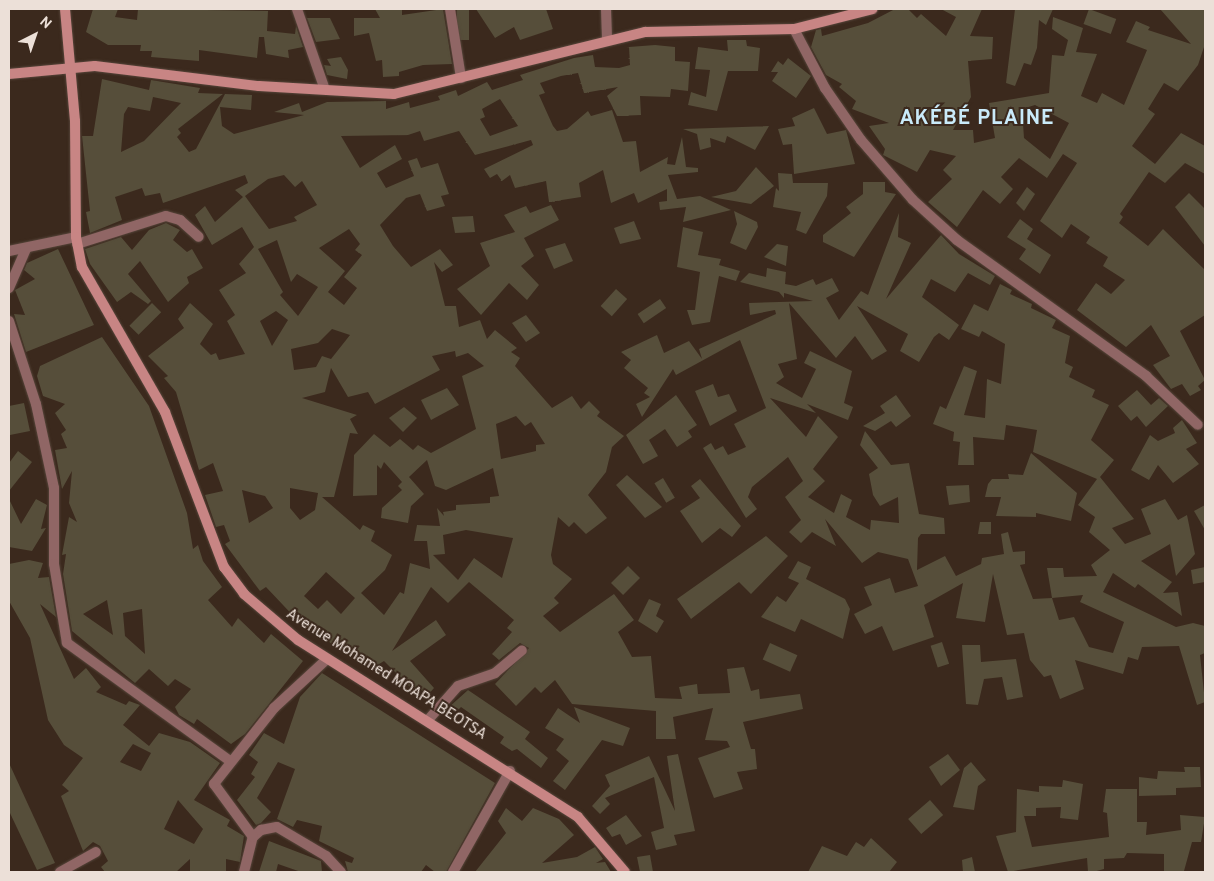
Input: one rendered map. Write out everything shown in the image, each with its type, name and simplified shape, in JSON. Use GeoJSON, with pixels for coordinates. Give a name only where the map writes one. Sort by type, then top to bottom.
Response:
{"type":"FeatureCollection","features":[{"type":"Feature","properties":{"kind":"main road","name":"Avenue Mohamed MOAPA BEOTSA"},"geometry":{"type":"LineString","coordinates":[[65,9],[72,68],[77,240],[90,289],[165,412],[224,567],[269,618],[327,659],[510,771],[578,816],[625,872]]}},
{"type":"Feature","properties":{"kind":"main road"},"geometry":{"type":"LineString","coordinates":[[9,74],[72,68],[114,67],[259,86],[324,87],[394,94],[607,40],[676,28],[794,29],[873,9]]}},
{"type":"Feature","properties":{"kind":"street"},"geometry":{"type":"LineString","coordinates":[[297,9],[324,87]]}},
{"type":"Feature","properties":{"kind":"street"},"geometry":{"type":"LineString","coordinates":[[450,9],[461,78]]}},
{"type":"Feature","properties":{"kind":"street"},"geometry":{"type":"LineString","coordinates":[[606,9],[607,40]]}},
{"type":"Feature","properties":{"kind":"street"},"geometry":{"type":"LineString","coordinates":[[794,29],[856,132],[913,200],[958,240],[1146,376],[1198,426]]}},
{"type":"Feature","properties":{"kind":"street"},"geometry":{"type":"LineString","coordinates":[[9,251],[77,240],[166,216],[180,220],[199,237]]}},
{"type":"Feature","properties":{"kind":"street"},"geometry":{"type":"LineString","coordinates":[[9,288],[26,249]]}},
{"type":"Feature","properties":{"kind":"street"},"geometry":{"type":"LineString","coordinates":[[9,321],[36,404],[54,488],[54,564],[67,643],[230,761]]}},
{"type":"Feature","properties":{"kind":"street"},"geometry":{"type":"LineString","coordinates":[[428,720],[458,686],[495,673],[522,650]]}},
{"type":"Feature","properties":{"kind":"street"},"geometry":{"type":"LineString","coordinates":[[253,837],[237,811],[214,786],[230,761],[274,708],[327,659]]}},
{"type":"Feature","properties":{"kind":"street"},"geometry":{"type":"LineString","coordinates":[[453,872],[510,771]]}},
{"type":"Feature","properties":{"kind":"street"},"geometry":{"type":"LineString","coordinates":[[244,872],[253,837],[261,830],[276,827],[326,856],[341,872]]}},
{"type":"Feature","properties":{"kind":"street"},"geometry":{"type":"LineString","coordinates":[[60,872],[96,852]]}},
{"type":"Feature","properties":{"kind":"building"},"geometry":{"type":"Polygon","coordinates":[[[93,9],[118,9],[115,17],[137,20],[138,9],[268,11],[267,31],[295,34],[296,26],[303,47],[288,50],[289,58],[266,54],[264,37],[259,37],[257,58],[199,50],[199,61],[151,57],[152,51],[140,51],[141,45],[108,45],[86,32],[93,9]]]}},
{"type":"Feature","properties":{"kind":"building"},"geometry":{"type":"Polygon","coordinates":[[[375,9],[402,9],[402,15],[443,9],[452,64],[423,65],[399,72],[399,76],[383,77],[382,60],[376,61],[369,33],[354,36],[354,18],[380,18],[375,9]]]}},
{"type":"Feature","properties":{"kind":"building"},"geometry":{"type":"Polygon","coordinates":[[[457,9],[469,9],[469,40],[457,40],[457,9]]]}},
{"type":"Feature","properties":{"kind":"building"},"geometry":{"type":"Polygon","coordinates":[[[476,9],[546,9],[553,29],[520,40],[514,27],[495,38],[476,9]]]}},
{"type":"Feature","properties":{"kind":"building"},"geometry":{"type":"Polygon","coordinates":[[[895,9],[908,9],[917,18],[921,14],[946,36],[956,17],[941,9],[982,9],[970,36],[993,37],[992,59],[968,61],[971,97],[953,130],[973,130],[974,143],[995,138],[989,103],[1049,93],[1052,55],[1064,56],[1068,40],[1052,29],[1053,17],[1083,28],[1076,52],[1097,54],[1081,96],[1097,103],[1102,93],[1124,105],[1147,50],[1126,42],[1136,21],[1150,27],[1148,30],[1191,44],[1160,9],[1205,9],[1205,44],[1198,65],[1178,91],[1164,83],[1148,109],[1155,114],[1132,146],[1155,164],[1181,133],[1205,146],[1205,174],[1185,163],[1165,183],[1149,172],[1120,214],[1123,217],[1119,223],[1148,246],[1163,229],[1205,270],[1205,315],[1180,331],[1205,380],[1198,386],[1201,390],[1190,396],[1182,384],[1171,389],[1153,365],[1170,356],[1151,325],[1126,347],[1077,310],[1096,283],[1111,294],[1125,280],[1103,266],[1108,257],[1086,243],[1090,237],[1071,224],[1062,238],[1040,221],[1077,163],[1063,154],[1047,178],[1019,158],[1001,177],[1013,189],[1000,204],[983,190],[957,227],[928,202],[952,179],[943,170],[956,156],[930,150],[917,172],[883,155],[885,149],[869,126],[889,123],[852,109],[856,101],[839,87],[842,84],[826,75],[811,47],[816,30],[821,29],[822,36],[868,23],[895,9]],[[1035,105],[1022,109],[1024,138],[1050,159],[1069,123],[1035,105]]]}},
{"type":"Feature","properties":{"kind":"building"},"geometry":{"type":"Polygon","coordinates":[[[1015,9],[1053,9],[1046,25],[1039,20],[1037,48],[1031,65],[1024,63],[1015,86],[1006,83],[1015,9]]]}},
{"type":"Feature","properties":{"kind":"building"},"geometry":{"type":"Polygon","coordinates":[[[1089,9],[1116,19],[1111,34],[1084,24],[1089,9]]]}},
{"type":"Feature","properties":{"kind":"building"},"geometry":{"type":"Polygon","coordinates":[[[307,18],[330,18],[340,39],[316,42],[307,18]]]}},
{"type":"Feature","properties":{"kind":"building"},"geometry":{"type":"Polygon","coordinates":[[[727,40],[746,40],[747,46],[760,48],[758,71],[728,71],[717,111],[688,105],[691,92],[706,97],[710,70],[695,69],[698,47],[728,51],[727,40]]]}},
{"type":"Feature","properties":{"kind":"building"},"geometry":{"type":"Polygon","coordinates":[[[655,45],[675,47],[675,61],[690,62],[688,91],[671,89],[670,97],[640,96],[641,115],[617,116],[607,96],[618,87],[584,93],[578,73],[561,76],[540,83],[545,93],[539,95],[553,126],[557,131],[567,129],[588,111],[591,116],[612,110],[623,142],[636,141],[640,172],[668,157],[667,164],[675,165],[682,137],[686,167],[698,168],[698,172],[668,175],[677,199],[700,196],[731,210],[683,222],[686,207],[660,210],[659,202],[667,201],[667,189],[638,203],[634,193],[611,203],[603,170],[579,183],[581,197],[549,202],[546,181],[515,188],[510,175],[502,181],[497,174],[490,178],[484,169],[533,145],[531,140],[475,155],[459,131],[424,141],[420,131],[408,135],[341,136],[360,168],[395,145],[402,159],[377,173],[386,188],[414,176],[408,161],[417,158],[421,168],[438,163],[449,194],[441,196],[445,206],[427,211],[420,194],[406,198],[380,225],[393,246],[411,267],[440,249],[453,265],[442,272],[434,262],[445,306],[456,306],[459,327],[480,320],[487,339],[495,330],[517,348],[511,352],[520,358],[515,366],[552,408],[572,396],[581,409],[589,401],[600,412],[597,416],[624,436],[612,447],[606,472],[588,495],[607,518],[586,534],[574,522],[569,527],[558,517],[551,555],[553,564],[572,579],[554,598],[559,603],[543,616],[560,632],[614,594],[634,620],[618,632],[632,657],[651,656],[655,698],[682,699],[679,687],[697,684],[698,694],[730,693],[727,669],[744,667],[751,691],[759,689],[760,699],[800,694],[803,709],[743,722],[751,749],[755,749],[757,769],[737,772],[743,789],[714,798],[698,758],[730,747],[727,741],[705,740],[713,708],[673,717],[676,739],[656,739],[656,711],[572,704],[555,680],[541,693],[535,687],[516,706],[495,684],[529,648],[520,643],[499,660],[492,654],[512,632],[507,628],[514,620],[469,582],[448,603],[431,587],[392,651],[436,620],[446,635],[410,661],[434,688],[427,696],[418,687],[414,691],[384,661],[376,666],[348,649],[345,652],[336,642],[333,645],[303,620],[300,623],[266,587],[260,591],[225,544],[230,541],[224,525],[216,527],[205,495],[223,491],[213,463],[199,470],[176,392],[164,378],[168,376],[148,356],[184,328],[178,319],[190,303],[213,324],[200,344],[211,355],[216,353],[219,360],[245,354],[227,321],[235,315],[219,290],[246,273],[239,264],[254,247],[242,227],[212,245],[195,215],[205,206],[215,222],[243,197],[235,190],[248,183],[245,175],[163,203],[160,193],[145,196],[142,188],[115,197],[122,220],[90,233],[86,212],[90,211],[82,136],[93,136],[102,79],[149,90],[151,80],[200,88],[198,93],[223,94],[178,129],[181,133],[177,137],[189,152],[196,149],[225,94],[252,95],[251,110],[220,107],[222,126],[234,134],[304,115],[274,112],[299,103],[302,112],[327,102],[386,101],[386,109],[409,102],[410,108],[440,100],[438,96],[456,90],[458,96],[487,82],[492,90],[523,80],[520,75],[574,58],[593,55],[595,67],[619,68],[630,65],[629,47],[655,45]],[[153,97],[150,111],[128,107],[124,114],[121,152],[144,141],[181,103],[153,97]],[[500,99],[482,109],[485,117],[480,119],[490,136],[518,126],[500,99]],[[284,175],[268,179],[245,196],[269,229],[297,221],[294,217],[317,205],[302,181],[295,187],[284,175]],[[349,229],[319,248],[345,271],[328,292],[344,305],[357,288],[344,277],[362,255],[355,250],[360,244],[349,229]],[[277,240],[258,249],[283,292],[280,295],[298,316],[318,287],[297,274],[291,282],[277,240]],[[276,311],[260,321],[272,346],[288,320],[276,311]],[[332,329],[318,343],[291,349],[294,370],[316,367],[322,356],[331,359],[350,335],[332,329]],[[455,351],[432,356],[440,370],[375,404],[368,392],[348,397],[331,368],[325,392],[302,398],[357,415],[350,419],[358,434],[350,433],[334,497],[322,497],[360,530],[363,525],[375,531],[371,541],[392,555],[385,570],[361,593],[384,615],[400,592],[404,594],[410,563],[430,569],[427,541],[414,541],[417,525],[440,526],[437,508],[444,516],[443,512],[456,510],[456,505],[490,503],[490,497],[499,496],[493,468],[446,490],[435,486],[427,460],[409,477],[424,494],[411,506],[408,523],[381,518],[382,508],[402,490],[398,486],[402,482],[384,462],[381,469],[377,465],[377,495],[353,496],[354,455],[374,434],[390,447],[400,439],[413,450],[418,445],[431,453],[476,429],[462,376],[484,366],[468,353],[456,357],[455,351]],[[516,416],[496,424],[501,459],[536,451],[536,445],[545,444],[531,422],[525,426],[516,416]],[[290,488],[290,508],[300,520],[315,510],[318,493],[290,488]],[[242,490],[249,523],[273,508],[265,496],[242,490]],[[466,530],[443,535],[445,554],[433,555],[458,580],[474,558],[502,578],[513,538],[466,530]],[[326,572],[304,596],[318,609],[327,600],[341,614],[355,598],[326,572]]]}},
{"type":"Feature","properties":{"kind":"building"},"geometry":{"type":"Polygon","coordinates":[[[341,57],[348,70],[347,79],[327,75],[324,65],[331,66],[327,59],[341,57]]]}},
{"type":"Feature","properties":{"kind":"building"},"geometry":{"type":"Polygon","coordinates":[[[788,58],[811,76],[796,98],[772,81],[778,72],[771,72],[778,61],[783,65],[788,58]]]}},
{"type":"Feature","properties":{"kind":"building"},"geometry":{"type":"Polygon","coordinates":[[[814,108],[827,134],[846,130],[855,164],[794,174],[792,144],[783,145],[778,129],[795,126],[792,118],[814,108]]]}},
{"type":"Feature","properties":{"kind":"building"},"geometry":{"type":"Polygon","coordinates":[[[769,126],[755,150],[727,136],[725,143],[710,138],[711,147],[700,150],[697,134],[683,129],[769,126]]]}},
{"type":"Feature","properties":{"kind":"building"},"geometry":{"type":"Polygon","coordinates":[[[756,167],[774,186],[751,204],[711,197],[736,191],[756,167]]]}},
{"type":"Feature","properties":{"kind":"building"},"geometry":{"type":"Polygon","coordinates":[[[778,173],[792,174],[793,183],[828,183],[827,196],[806,234],[796,230],[801,212],[773,207],[776,188],[779,191],[778,173]]]}},
{"type":"Feature","properties":{"kind":"building"},"geometry":{"type":"Polygon","coordinates":[[[863,182],[885,182],[885,192],[896,194],[854,257],[823,242],[823,235],[851,213],[846,207],[863,194],[863,182]]]}},
{"type":"Feature","properties":{"kind":"building"},"geometry":{"type":"Polygon","coordinates":[[[1027,187],[1035,194],[1024,211],[1016,203],[1027,187]]]}},
{"type":"Feature","properties":{"kind":"building"},"geometry":{"type":"Polygon","coordinates":[[[1189,193],[1205,209],[1205,246],[1175,207],[1189,193]]]}},
{"type":"Feature","properties":{"kind":"building"},"geometry":{"type":"Polygon","coordinates":[[[551,205],[559,220],[524,238],[534,256],[521,266],[539,285],[527,300],[509,283],[481,315],[457,289],[490,266],[480,243],[515,232],[504,215],[526,206],[530,213],[551,205]]]}},
{"type":"Feature","properties":{"kind":"building"},"geometry":{"type":"Polygon","coordinates":[[[734,211],[757,222],[758,227],[746,250],[730,243],[737,224],[734,211]]]}},
{"type":"Feature","properties":{"kind":"building"},"geometry":{"type":"Polygon","coordinates":[[[899,213],[898,237],[911,243],[886,299],[941,235],[959,254],[995,276],[990,285],[968,273],[955,292],[931,279],[922,297],[959,325],[949,340],[939,333],[934,337],[919,362],[900,351],[908,334],[857,306],[887,351],[872,360],[855,336],[836,358],[789,303],[797,359],[778,364],[784,377],[776,383],[802,398],[816,369],[804,363],[810,351],[852,371],[844,403],[853,407],[848,420],[807,404],[816,413],[770,398],[806,437],[818,416],[838,437],[813,469],[825,481],[808,497],[834,513],[841,494],[852,500],[846,517],[870,530],[871,520],[899,523],[898,497],[880,506],[873,495],[869,474],[878,468],[860,445],[865,431],[891,465],[909,463],[919,514],[944,518],[945,534],[921,534],[918,538],[917,570],[945,556],[956,576],[981,564],[982,558],[1004,554],[1001,534],[1008,532],[1013,552],[1025,551],[1025,564],[1020,565],[1033,599],[1052,598],[1047,568],[1063,568],[1064,577],[1097,576],[1091,565],[1110,550],[1089,532],[1095,517],[1078,505],[1097,479],[1033,452],[1037,430],[1006,425],[1004,440],[973,437],[974,465],[958,465],[960,442],[953,441],[954,432],[933,424],[940,406],[946,409],[964,366],[977,371],[964,415],[985,418],[987,379],[1001,384],[1005,344],[982,331],[979,337],[961,329],[974,304],[988,311],[1000,284],[1012,290],[1010,294],[1032,304],[1031,308],[1056,320],[1052,328],[1070,336],[1065,363],[1073,367],[1069,377],[1095,390],[1092,397],[1109,405],[1091,440],[1114,460],[1100,477],[1134,519],[1112,528],[1125,544],[1151,534],[1141,509],[1165,499],[1178,520],[1187,515],[1195,554],[1176,576],[1170,544],[1141,561],[1172,582],[1163,593],[1178,592],[1182,616],[1138,584],[1135,588],[1113,573],[1103,592],[1176,627],[1193,623],[1205,626],[1205,653],[1200,655],[1205,702],[1197,705],[1179,646],[1142,647],[1138,660],[1128,657],[1123,674],[1075,660],[1084,689],[1060,699],[1051,675],[1044,677],[1030,660],[1024,633],[1007,635],[993,574],[985,622],[956,618],[963,583],[924,605],[934,637],[893,651],[882,626],[865,634],[854,614],[872,605],[864,587],[890,578],[895,593],[918,586],[908,559],[878,552],[862,563],[825,519],[836,546],[812,532],[801,543],[789,532],[801,520],[785,497],[803,481],[788,457],[752,487],[748,497],[757,509],[746,518],[703,448],[711,443],[715,450],[723,446],[728,455],[746,447],[734,424],[766,408],[740,340],[676,375],[673,369],[642,417],[636,404],[650,397],[644,393],[648,388],[624,368],[631,360],[621,352],[657,335],[664,353],[689,341],[702,359],[699,349],[776,314],[775,310],[750,315],[749,303],[813,301],[784,293],[784,298],[779,292],[740,282],[749,273],[766,277],[767,268],[786,272],[785,284],[796,286],[813,279],[816,285],[832,278],[839,291],[826,298],[839,320],[861,291],[868,295],[899,213]],[[1083,595],[1052,598],[1059,620],[1074,617],[1089,647],[1113,653],[1124,622],[1080,602],[1083,595]]]}},
{"type":"Feature","properties":{"kind":"building"},"geometry":{"type":"Polygon","coordinates":[[[473,216],[475,232],[455,233],[452,217],[473,216]]]}},
{"type":"Feature","properties":{"kind":"building"},"geometry":{"type":"Polygon","coordinates":[[[1020,219],[1033,229],[1027,239],[1051,255],[1040,274],[1019,259],[1026,249],[1007,237],[1020,219]]]}},
{"type":"Feature","properties":{"kind":"building"},"geometry":{"type":"Polygon","coordinates":[[[634,221],[641,239],[620,244],[614,228],[634,221]]]}},
{"type":"Feature","properties":{"kind":"building"},"geometry":{"type":"Polygon","coordinates":[[[166,223],[180,230],[173,240],[187,252],[192,249],[203,268],[187,277],[189,283],[168,302],[140,261],[128,274],[151,301],[148,304],[131,292],[117,302],[90,264],[85,249],[121,237],[132,250],[149,230],[166,223]]]}},
{"type":"Feature","properties":{"kind":"building"},"geometry":{"type":"Polygon","coordinates":[[[683,227],[703,232],[698,255],[721,259],[719,265],[740,271],[736,281],[719,276],[710,322],[692,325],[687,310],[695,310],[700,272],[677,267],[683,227]]]}},
{"type":"Feature","properties":{"kind":"building"},"geometry":{"type":"Polygon","coordinates":[[[565,243],[573,261],[554,269],[545,249],[565,243]]]}},
{"type":"Feature","properties":{"kind":"building"},"geometry":{"type":"Polygon","coordinates":[[[777,244],[788,246],[786,266],[764,257],[777,244]]]}},
{"type":"Feature","properties":{"kind":"building"},"geometry":{"type":"Polygon","coordinates":[[[58,249],[94,325],[26,352],[14,314],[25,315],[15,290],[35,279],[24,270],[27,263],[58,249]]]}},
{"type":"Feature","properties":{"kind":"building"},"geometry":{"type":"Polygon","coordinates":[[[616,289],[627,299],[612,316],[601,306],[616,289]]]}},
{"type":"Feature","properties":{"kind":"building"},"geometry":{"type":"Polygon","coordinates":[[[660,299],[666,308],[644,323],[638,314],[660,299]]]}},
{"type":"Feature","properties":{"kind":"building"},"geometry":{"type":"Polygon","coordinates":[[[152,303],[161,312],[139,335],[129,326],[152,303]]]}},
{"type":"Feature","properties":{"kind":"building"},"geometry":{"type":"Polygon","coordinates":[[[526,315],[540,333],[526,342],[512,323],[526,315]]]}},
{"type":"Feature","properties":{"kind":"building"},"geometry":{"type":"Polygon","coordinates":[[[102,337],[149,406],[187,513],[193,549],[198,545],[203,561],[222,587],[208,600],[232,627],[238,618],[264,643],[271,634],[303,661],[245,734],[231,744],[197,719],[194,724],[179,715],[175,707],[191,689],[175,679],[168,686],[149,669],[135,683],[72,631],[63,574],[66,554],[62,555],[69,517],[77,522],[69,503],[72,471],[62,489],[55,450],[67,448],[61,434],[66,430],[55,413],[65,404],[43,396],[37,376],[40,366],[102,337]],[[107,600],[83,614],[113,635],[107,600]],[[142,609],[123,613],[125,636],[145,654],[142,609]]]}},
{"type":"Feature","properties":{"kind":"building"},"geometry":{"type":"Polygon","coordinates":[[[713,384],[718,397],[729,394],[737,411],[710,426],[695,391],[713,384]]]}},
{"type":"Feature","properties":{"kind":"building"},"geometry":{"type":"Polygon","coordinates":[[[447,388],[459,405],[431,420],[421,400],[447,388]]]}},
{"type":"Feature","properties":{"kind":"building"},"geometry":{"type":"Polygon","coordinates":[[[1137,390],[1151,405],[1159,398],[1168,406],[1146,427],[1137,416],[1131,421],[1118,406],[1137,390]]]}},
{"type":"Feature","properties":{"kind":"building"},"geometry":{"type":"Polygon","coordinates":[[[676,395],[697,425],[688,431],[692,437],[677,447],[665,429],[649,440],[658,456],[643,464],[626,435],[676,395]]]}},
{"type":"Feature","properties":{"kind":"building"},"geometry":{"type":"Polygon","coordinates":[[[896,395],[911,416],[896,427],[891,421],[875,431],[863,426],[885,413],[880,406],[896,395]]]}},
{"type":"Feature","properties":{"kind":"building"},"geometry":{"type":"Polygon","coordinates":[[[24,403],[30,431],[10,435],[9,406],[24,403]]]}},
{"type":"Feature","properties":{"kind":"building"},"geometry":{"type":"Polygon","coordinates":[[[404,407],[417,418],[403,432],[389,418],[404,407]]]}},
{"type":"Feature","properties":{"kind":"building"},"geometry":{"type":"Polygon","coordinates":[[[1182,420],[1197,443],[1186,449],[1199,464],[1173,483],[1158,465],[1149,480],[1131,470],[1150,435],[1158,441],[1175,433],[1173,428],[1182,420]]]}},
{"type":"Feature","properties":{"kind":"building"},"geometry":{"type":"Polygon","coordinates":[[[18,451],[32,462],[9,491],[9,463],[18,451]]]}},
{"type":"Feature","properties":{"kind":"building"},"geometry":{"type":"Polygon","coordinates":[[[1031,453],[1077,493],[1071,521],[1036,513],[1036,517],[996,516],[1001,497],[985,497],[988,484],[992,479],[1009,479],[1008,474],[1023,475],[1031,453]]]}},
{"type":"Feature","properties":{"kind":"building"},"geometry":{"type":"Polygon","coordinates":[[[627,475],[662,507],[645,518],[616,485],[627,475]]]}},
{"type":"Feature","properties":{"kind":"building"},"geometry":{"type":"Polygon","coordinates":[[[663,478],[675,498],[666,503],[654,483],[663,478]]]}},
{"type":"Feature","properties":{"kind":"building"},"geometry":{"type":"Polygon","coordinates":[[[700,479],[741,526],[732,537],[720,528],[702,543],[680,511],[700,498],[691,486],[700,479]]]}},
{"type":"Feature","properties":{"kind":"building"},"geometry":{"type":"Polygon","coordinates":[[[969,485],[970,502],[949,505],[946,486],[969,485]]]}},
{"type":"Feature","properties":{"kind":"building"},"geometry":{"type":"Polygon","coordinates":[[[9,499],[21,524],[36,499],[47,505],[41,529],[46,528],[32,551],[9,547],[9,499]]]}},
{"type":"Feature","properties":{"kind":"building"},"geometry":{"type":"Polygon","coordinates":[[[1205,505],[1205,530],[1194,511],[1205,505]]]}},
{"type":"Feature","properties":{"kind":"building"},"geometry":{"type":"Polygon","coordinates":[[[980,522],[991,522],[991,534],[978,534],[980,522]]]}},
{"type":"Feature","properties":{"kind":"building"},"geometry":{"type":"Polygon","coordinates":[[[766,536],[788,556],[751,594],[739,582],[691,619],[677,599],[766,536]]]}},
{"type":"Feature","properties":{"kind":"building"},"geometry":{"type":"Polygon","coordinates":[[[29,560],[43,563],[38,578],[49,577],[56,617],[40,604],[74,679],[86,668],[101,687],[96,692],[126,705],[129,701],[140,705],[123,725],[149,746],[159,733],[190,742],[220,763],[194,800],[230,820],[227,826],[244,836],[240,862],[226,859],[226,872],[190,872],[190,859],[176,872],[105,872],[101,867],[108,861],[100,846],[93,842],[83,851],[61,796],[69,791],[62,785],[83,758],[64,745],[48,720],[30,638],[9,601],[9,564],[29,560]],[[133,744],[120,762],[141,771],[151,753],[133,744]],[[178,800],[164,829],[194,844],[203,829],[178,800]]]}},
{"type":"Feature","properties":{"kind":"building"},"geometry":{"type":"Polygon","coordinates":[[[798,561],[811,567],[806,579],[845,599],[850,609],[843,639],[801,619],[795,632],[761,617],[777,596],[786,602],[799,583],[788,578],[798,561]]]}},
{"type":"Feature","properties":{"kind":"building"},"geometry":{"type":"Polygon","coordinates":[[[628,566],[640,578],[623,595],[611,583],[628,566]]]}},
{"type":"Feature","properties":{"kind":"building"},"geometry":{"type":"Polygon","coordinates":[[[1205,567],[1205,582],[1193,584],[1191,570],[1205,567]]]}},
{"type":"Feature","properties":{"kind":"building"},"geometry":{"type":"Polygon","coordinates":[[[649,599],[661,604],[656,616],[664,621],[657,633],[638,621],[649,599]]]}},
{"type":"Feature","properties":{"kind":"building"},"geometry":{"type":"Polygon","coordinates":[[[942,642],[949,664],[938,668],[931,646],[942,642]]]}},
{"type":"Feature","properties":{"kind":"building"},"geometry":{"type":"Polygon","coordinates":[[[770,643],[797,655],[790,672],[763,659],[770,643]]]}},
{"type":"Feature","properties":{"kind":"building"},"geometry":{"type":"Polygon","coordinates":[[[962,645],[980,645],[981,662],[1016,659],[1023,697],[1007,700],[1002,677],[984,679],[978,705],[966,704],[962,645]]]}},
{"type":"Feature","properties":{"kind":"building"},"geometry":{"type":"Polygon","coordinates":[[[322,673],[495,783],[446,872],[435,872],[426,865],[421,872],[348,872],[345,861],[352,863],[354,858],[319,841],[322,826],[297,820],[293,827],[277,819],[295,769],[278,762],[257,798],[271,812],[261,823],[256,825],[237,800],[255,777],[251,774],[258,762],[249,755],[264,733],[284,744],[300,697],[322,673]]]}},
{"type":"Feature","properties":{"kind":"building"},"geometry":{"type":"Polygon","coordinates":[[[468,690],[530,732],[525,739],[548,758],[541,768],[517,749],[512,751],[500,743],[504,737],[461,707],[454,714],[448,708],[468,690]]]}},
{"type":"Feature","properties":{"kind":"building"},"geometry":{"type":"Polygon","coordinates":[[[574,707],[630,728],[623,746],[602,740],[565,790],[553,781],[569,761],[556,750],[564,739],[545,728],[558,708],[580,723],[574,707]]]}},
{"type":"Feature","properties":{"kind":"building"},"geometry":{"type":"Polygon","coordinates":[[[678,754],[695,831],[674,835],[677,845],[656,850],[651,832],[664,828],[654,777],[605,798],[610,804],[600,814],[592,806],[610,786],[605,775],[649,756],[675,811],[667,756],[678,754]]]}},
{"type":"Feature","properties":{"kind":"building"},"geometry":{"type":"Polygon","coordinates":[[[948,754],[960,770],[941,786],[929,767],[948,754]]]}},
{"type":"Feature","properties":{"kind":"building"},"geometry":{"type":"Polygon","coordinates":[[[971,762],[986,780],[978,786],[974,810],[953,807],[964,768],[971,762]]]}},
{"type":"Feature","properties":{"kind":"building"},"geometry":{"type":"Polygon","coordinates":[[[9,763],[55,863],[37,870],[9,811],[9,763]]]}},
{"type":"Feature","properties":{"kind":"building"},"geometry":{"type":"Polygon","coordinates":[[[1184,767],[1200,767],[1201,787],[1176,788],[1176,795],[1139,796],[1139,777],[1157,779],[1158,771],[1185,772],[1184,767]]]}},
{"type":"Feature","properties":{"kind":"building"},"geometry":{"type":"Polygon","coordinates":[[[1063,780],[1083,784],[1078,820],[1060,818],[1061,807],[1036,808],[1036,816],[1024,816],[1032,847],[1109,837],[1107,813],[1103,812],[1106,789],[1137,789],[1137,822],[1147,822],[1146,835],[1181,830],[1180,815],[1205,817],[1201,842],[1192,842],[1184,871],[1164,872],[1164,854],[1127,853],[1124,858],[1104,859],[1104,869],[1093,872],[1088,872],[1087,858],[1008,872],[996,836],[1016,832],[1017,789],[1039,792],[1039,786],[1062,787],[1063,780]]]}},
{"type":"Feature","properties":{"kind":"building"},"geometry":{"type":"Polygon","coordinates":[[[930,800],[943,815],[921,834],[908,819],[930,800]]]}},
{"type":"Feature","properties":{"kind":"building"},"geometry":{"type":"Polygon","coordinates":[[[506,808],[522,821],[533,808],[559,819],[574,835],[542,863],[577,857],[595,847],[603,859],[596,863],[605,862],[611,872],[475,872],[506,833],[498,821],[506,808]]]}},
{"type":"Feature","properties":{"kind":"building"},"geometry":{"type":"Polygon","coordinates":[[[626,815],[642,836],[626,845],[620,834],[612,837],[606,828],[626,815]]]}},
{"type":"Feature","properties":{"kind":"building"},"geometry":{"type":"Polygon","coordinates":[[[871,838],[897,862],[889,872],[808,872],[822,846],[847,856],[856,842],[864,847],[871,838]]]}},
{"type":"Feature","properties":{"kind":"building"},"geometry":{"type":"Polygon","coordinates":[[[269,841],[321,861],[322,872],[301,872],[278,864],[276,872],[259,872],[269,841]]]}},
{"type":"Feature","properties":{"kind":"building"},"geometry":{"type":"Polygon","coordinates":[[[650,855],[653,872],[640,872],[637,857],[650,855]]]}},
{"type":"Feature","properties":{"kind":"building"},"geometry":{"type":"Polygon","coordinates":[[[972,857],[975,872],[963,872],[962,860],[972,857]]]}},
{"type":"Feature","properties":{"kind":"district","name":"AKÉBÉ PLAINE"},"geometry":{"type":"Point","coordinates":[977,119]}}]}
